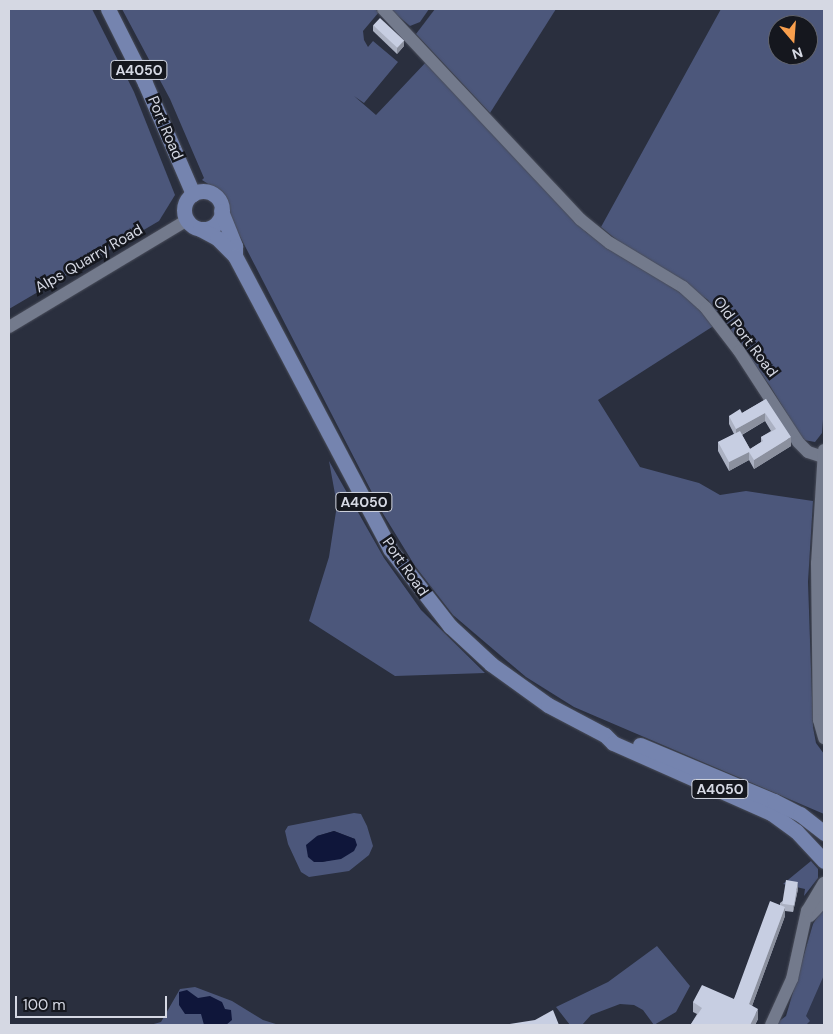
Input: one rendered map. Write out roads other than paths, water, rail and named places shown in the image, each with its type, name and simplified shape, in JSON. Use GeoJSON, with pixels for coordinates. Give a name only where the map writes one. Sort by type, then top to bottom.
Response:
{"type":"FeatureCollection","features":[{"type":"Feature","properties":{"kind":"main road","name":"Port Road"},"geometry":{"type":"LineString","coordinates":[[108,9],[145,83],[193,194]]}},
{"type":"Feature","properties":{"kind":"main road","name":"A4050"},"geometry":{"type":"LineString","coordinates":[[193,194],[204,192],[214,196],[221,211]]}},
{"type":"Feature","properties":{"kind":"main road"},"geometry":{"type":"LineString","coordinates":[[193,194],[184,208],[194,225],[217,222],[221,211]]}},
{"type":"Feature","properties":{"kind":"main road","name":"Port Road"},"geometry":{"type":"LineString","coordinates":[[221,211],[235,246],[235,256]]}},
{"type":"Feature","properties":{"kind":"main road","name":"Port Road"},"geometry":{"type":"LineString","coordinates":[[194,225],[217,238],[235,256],[380,531],[418,589],[450,626],[491,664],[548,705],[605,735],[660,752],[753,792],[800,814],[824,833]]}},
{"type":"Feature","properties":{"kind":"main road","name":"Port Road"},"geometry":{"type":"LineString","coordinates":[[605,735],[613,743],[771,813],[796,831],[824,861]]}},
{"type":"Feature","properties":{"kind":"street","name":"Old Port Road"},"geometry":{"type":"LineString","coordinates":[[383,9],[580,219],[610,243],[676,283],[706,308],[740,351],[798,442],[808,452],[824,453],[817,536],[821,624],[819,720],[824,738]]}},
{"type":"Feature","properties":{"kind":"street","name":"Alps Quarry Road"},"geometry":{"type":"LineString","coordinates":[[9,327],[194,225]]}},
{"type":"Feature","properties":{"kind":"street"},"geometry":{"type":"LineString","coordinates":[[771,1025],[792,979],[811,903],[824,883]]}},
{"type":"Feature","properties":{"kind":"street"},"geometry":{"type":"LineString","coordinates":[[808,917],[824,901]]}}]}
